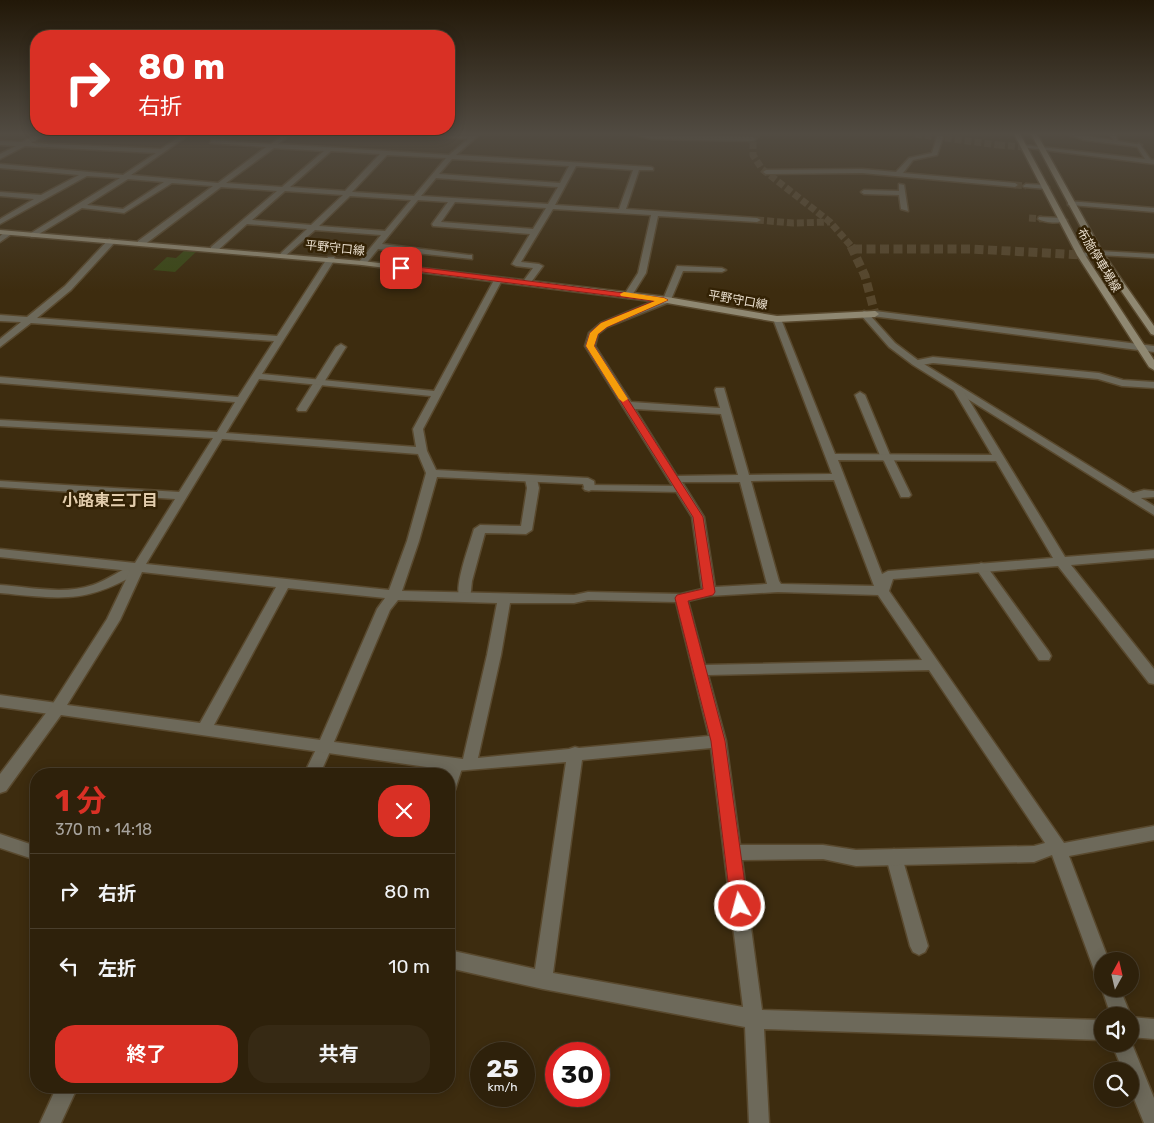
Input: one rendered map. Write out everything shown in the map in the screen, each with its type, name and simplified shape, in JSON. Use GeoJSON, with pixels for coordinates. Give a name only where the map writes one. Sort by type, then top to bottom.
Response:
{"type":"FeatureCollection","features":[{"type":"Feature","properties":{"kind":"main road","name":"布施停車場線"},"geometry":{"type":"LineString","coordinates":[[1062,186],[1099,253],[1154,332]]}},
{"type":"Feature","properties":{"kind":"main road","name":"布施停車場線"},"geometry":{"type":"LineString","coordinates":[[1046,187],[1081,255],[1154,367]]}},
{"type":"Feature","properties":{"kind":"main road","name":"平野守口線"},"geometry":{"type":"LineString","coordinates":[[5,232],[331,259],[666,300],[777,319],[875,314]]}},
{"type":"Feature","properties":{"kind":"street"},"geometry":{"type":"LineString","coordinates":[[0,222],[62,186]]}},
{"type":"Feature","properties":{"kind":"street"},"geometry":{"type":"LineString","coordinates":[[34,235],[110,186]]}},
{"type":"Feature","properties":{"kind":"street"},"geometry":{"type":"LineString","coordinates":[[80,206],[124,211],[162,186]]}},
{"type":"Feature","properties":{"kind":"street"},"geometry":{"type":"LineString","coordinates":[[140,243],[218,186]]}},
{"type":"Feature","properties":{"kind":"street"},"geometry":{"type":"LineString","coordinates":[[243,186],[757,220]]}},
{"type":"Feature","properties":{"kind":"street"},"geometry":{"type":"LineString","coordinates":[[214,249],[287,186]]}},
{"type":"Feature","properties":{"kind":"street"},"geometry":{"type":"LineString","coordinates":[[284,255],[354,186]]}},
{"type":"Feature","properties":{"kind":"street"},"geometry":{"type":"LineString","coordinates":[[362,263],[424,186]]}},
{"type":"Feature","properties":{"kind":"street"},"geometry":{"type":"LineString","coordinates":[[526,283],[539,266],[516,264],[562,186]]}},
{"type":"Feature","properties":{"kind":"street"},"geometry":{"type":"LineString","coordinates":[[621,212],[630,186]]}},
{"type":"Feature","properties":{"kind":"street"},"geometry":{"type":"LineString","coordinates":[[901,186],[905,209]]}},
{"type":"Feature","properties":{"kind":"street"},"geometry":{"type":"LineString","coordinates":[[1034,186],[1046,187]]}},
{"type":"Feature","properties":{"kind":"street"},"geometry":{"type":"LineString","coordinates":[[864,192],[903,193]]}},
{"type":"Feature","properties":{"kind":"street"},"geometry":{"type":"LineString","coordinates":[[0,194],[42,197]]}},
{"type":"Feature","properties":{"kind":"street"},"geometry":{"type":"LineString","coordinates":[[453,200],[436,224],[536,232]]}},
{"type":"Feature","properties":{"kind":"street"},"geometry":{"type":"LineString","coordinates":[[1071,203],[1154,210]]}},
{"type":"Feature","properties":{"kind":"street"},"geometry":{"type":"LineString","coordinates":[[628,295],[642,273],[655,214]]}},
{"type":"Feature","properties":{"kind":"street"},"geometry":{"type":"LineString","coordinates":[[1042,219],[1063,220]]}},
{"type":"Feature","properties":{"kind":"street"},"geometry":{"type":"LineString","coordinates":[[246,222],[385,233]]}},
{"type":"Feature","properties":{"kind":"street"},"geometry":{"type":"LineString","coordinates":[[0,240],[5,232]]}},
{"type":"Feature","properties":{"kind":"street"},"geometry":{"type":"LineString","coordinates":[[0,344],[68,288],[112,241]]}},
{"type":"Feature","properties":{"kind":"street"},"geometry":{"type":"LineString","coordinates":[[376,246],[469,257]]}},
{"type":"Feature","properties":{"kind":"street"},"geometry":{"type":"LineString","coordinates":[[1081,255],[1099,253],[1154,256]]}},
{"type":"Feature","properties":{"kind":"street"},"geometry":{"type":"LineString","coordinates":[[0,786],[56,709],[113,620],[138,568],[241,400],[331,259]]}},
{"type":"Feature","properties":{"kind":"street"},"geometry":{"type":"LineString","coordinates":[[709,592],[698,517],[590,346],[594,333],[604,325],[666,300],[680,268],[722,270]]}},
{"type":"Feature","properties":{"kind":"street"},"geometry":{"type":"LineString","coordinates":[[315,768],[384,609],[394,596],[413,541],[432,473],[422,451],[418,429],[498,280]]}},
{"type":"Feature","properties":{"kind":"street"},"geometry":{"type":"LineString","coordinates":[[864,314],[892,345],[916,363],[1154,511]]}},
{"type":"Feature","properties":{"kind":"street"},"geometry":{"type":"LineString","coordinates":[[875,314],[1154,349]]}},
{"type":"Feature","properties":{"kind":"street"},"geometry":{"type":"LineString","coordinates":[[0,318],[280,340]]}},
{"type":"Feature","properties":{"kind":"street"},"geometry":{"type":"LineString","coordinates":[[777,319],[882,591],[1058,849],[1096,952]]}},
{"type":"Feature","properties":{"kind":"street"},"geometry":{"type":"LineString","coordinates":[[302,409],[340,347]]}},
{"type":"Feature","properties":{"kind":"street"},"geometry":{"type":"LineString","coordinates":[[916,363],[933,360],[1099,376],[1122,383],[1154,385]]}},
{"type":"Feature","properties":{"kind":"street"},"geometry":{"type":"LineString","coordinates":[[256,376],[437,394]]}},
{"type":"Feature","properties":{"kind":"street"},"geometry":{"type":"LineString","coordinates":[[0,380],[241,400]]}},
{"type":"Feature","properties":{"kind":"street"},"geometry":{"type":"LineString","coordinates":[[958,389],[1061,561],[1154,679]]}},
{"type":"Feature","properties":{"kind":"street"},"geometry":{"type":"LineString","coordinates":[[720,390],[773,583],[778,588]]}},
{"type":"Feature","properties":{"kind":"street"},"geometry":{"type":"LineString","coordinates":[[860,394],[905,495]]}},
{"type":"Feature","properties":{"kind":"street"},"geometry":{"type":"LineString","coordinates":[[627,405],[726,411]]}},
{"type":"Feature","properties":{"kind":"street"},"geometry":{"type":"LineString","coordinates":[[0,423],[220,435],[422,451]]}},
{"type":"Feature","properties":{"kind":"street"},"geometry":{"type":"LineString","coordinates":[[831,457],[998,458]]}},
{"type":"Feature","properties":{"kind":"street"},"geometry":{"type":"LineString","coordinates":[[432,473],[588,481],[589,488],[677,484],[744,478],[838,477]]}},
{"type":"Feature","properties":{"kind":"street"},"geometry":{"type":"LineString","coordinates":[[465,597],[466,581],[480,528],[526,530],[533,488],[531,479]]}},
{"type":"Feature","properties":{"kind":"street"},"geometry":{"type":"LineString","coordinates":[[0,484],[182,496]]}},
{"type":"Feature","properties":{"kind":"street"},"geometry":{"type":"LineString","coordinates":[[1131,497],[1144,493],[1154,494]]}},
{"type":"Feature","properties":{"kind":"street"},"geometry":{"type":"LineString","coordinates":[[0,553],[394,596],[504,599],[574,599],[588,596],[681,598],[709,592],[778,588],[882,591]]}},
{"type":"Feature","properties":{"kind":"street"},"geometry":{"type":"LineString","coordinates":[[882,591],[888,575],[1154,554]]}},
{"type":"Feature","properties":{"kind":"street"},"geometry":{"type":"LineString","coordinates":[[981,567],[1044,656]]}},
{"type":"Feature","properties":{"kind":"street"},"geometry":{"type":"LineString","coordinates":[[0,588],[56,593],[85,593],[109,584],[138,568]]}},
{"type":"Feature","properties":{"kind":"street"},"geometry":{"type":"LineString","coordinates":[[204,730],[284,583]]}},
{"type":"Feature","properties":{"kind":"street"},"geometry":{"type":"LineString","coordinates":[[681,598],[718,741],[754,1020],[760,1123]]}},
{"type":"Feature","properties":{"kind":"street"},"geometry":{"type":"LineString","coordinates":[[455,776],[462,765],[494,655],[504,599]]}},
{"type":"Feature","properties":{"kind":"street"},"geometry":{"type":"LineString","coordinates":[[700,670],[933,665]]}},
{"type":"Feature","properties":{"kind":"street"},"geometry":{"type":"LineString","coordinates":[[0,701],[462,765],[718,741]]}},
{"type":"Feature","properties":{"kind":"street"},"geometry":{"type":"LineString","coordinates":[[543,980],[575,753]]}},
{"type":"Feature","properties":{"kind":"street"},"geometry":{"type":"LineString","coordinates":[[733,853],[823,852],[856,858],[1034,854],[1154,833]]}},
{"type":"Feature","properties":{"kind":"street"},"geometry":{"type":"LineString","coordinates":[[0,841],[30,851]]}},
{"type":"Feature","properties":{"kind":"street"},"geometry":{"type":"LineString","coordinates":[[894,857],[919,946]]}},
{"type":"Feature","properties":{"kind":"street"},"geometry":{"type":"LineString","coordinates":[[455,960],[543,980],[754,1020],[1094,1030]]}},
{"type":"Feature","properties":{"kind":"street"},"geometry":{"type":"LineString","coordinates":[[1139,1028],[1154,1029]]}},
{"type":"Feature","properties":{"kind":"street"},"geometry":{"type":"LineString","coordinates":[[1125,1052],[1154,1123]]}},
{"type":"Feature","properties":{"kind":"street"},"geometry":{"type":"LineString","coordinates":[[50,1123],[65,1093]]}},
{"type":"Feature","properties":{"kind":"green space"},"geometry":{"type":"Polygon","coordinates":[[[185,250],[197,251],[175,272],[153,270],[167,257],[176,258],[185,250]]]}},
{"type":"Feature","properties":{"kind":"tunnel"},"geometry":{"type":"LineString","coordinates":[[784,186],[830,222],[852,247]]}},
{"type":"Feature","properties":{"kind":"tunnel"},"geometry":{"type":"LineString","coordinates":[[1029,218],[1042,219]]}},
{"type":"Feature","properties":{"kind":"tunnel"},"geometry":{"type":"LineString","coordinates":[[757,220],[793,223],[830,222]]}},
{"type":"Feature","properties":{"kind":"tunnel"},"geometry":{"type":"LineString","coordinates":[[851,246],[865,276],[875,314]]}},
{"type":"Feature","properties":{"kind":"tunnel"},"geometry":{"type":"LineString","coordinates":[[853,249],[972,249],[1081,255]]}},
{"type":"Feature","properties":{"kind":"slow traffic"},"geometry":{"type":"LineString","coordinates":[[623,399],[590,346],[594,333],[604,325],[664,300],[624,294]]}},
{"type":"Feature","properties":{"kind":"district","name":"小路東三丁目"},"geometry":{"type":"Point","coordinates":[110,500]}},
{"type":"Feature","properties":{"kind":"route"},"geometry":{"type":"LineString","coordinates":[[401,268],[664,300],[604,325],[594,333],[590,346],[698,517],[709,592],[681,598],[718,741],[740,906]]}}]}
